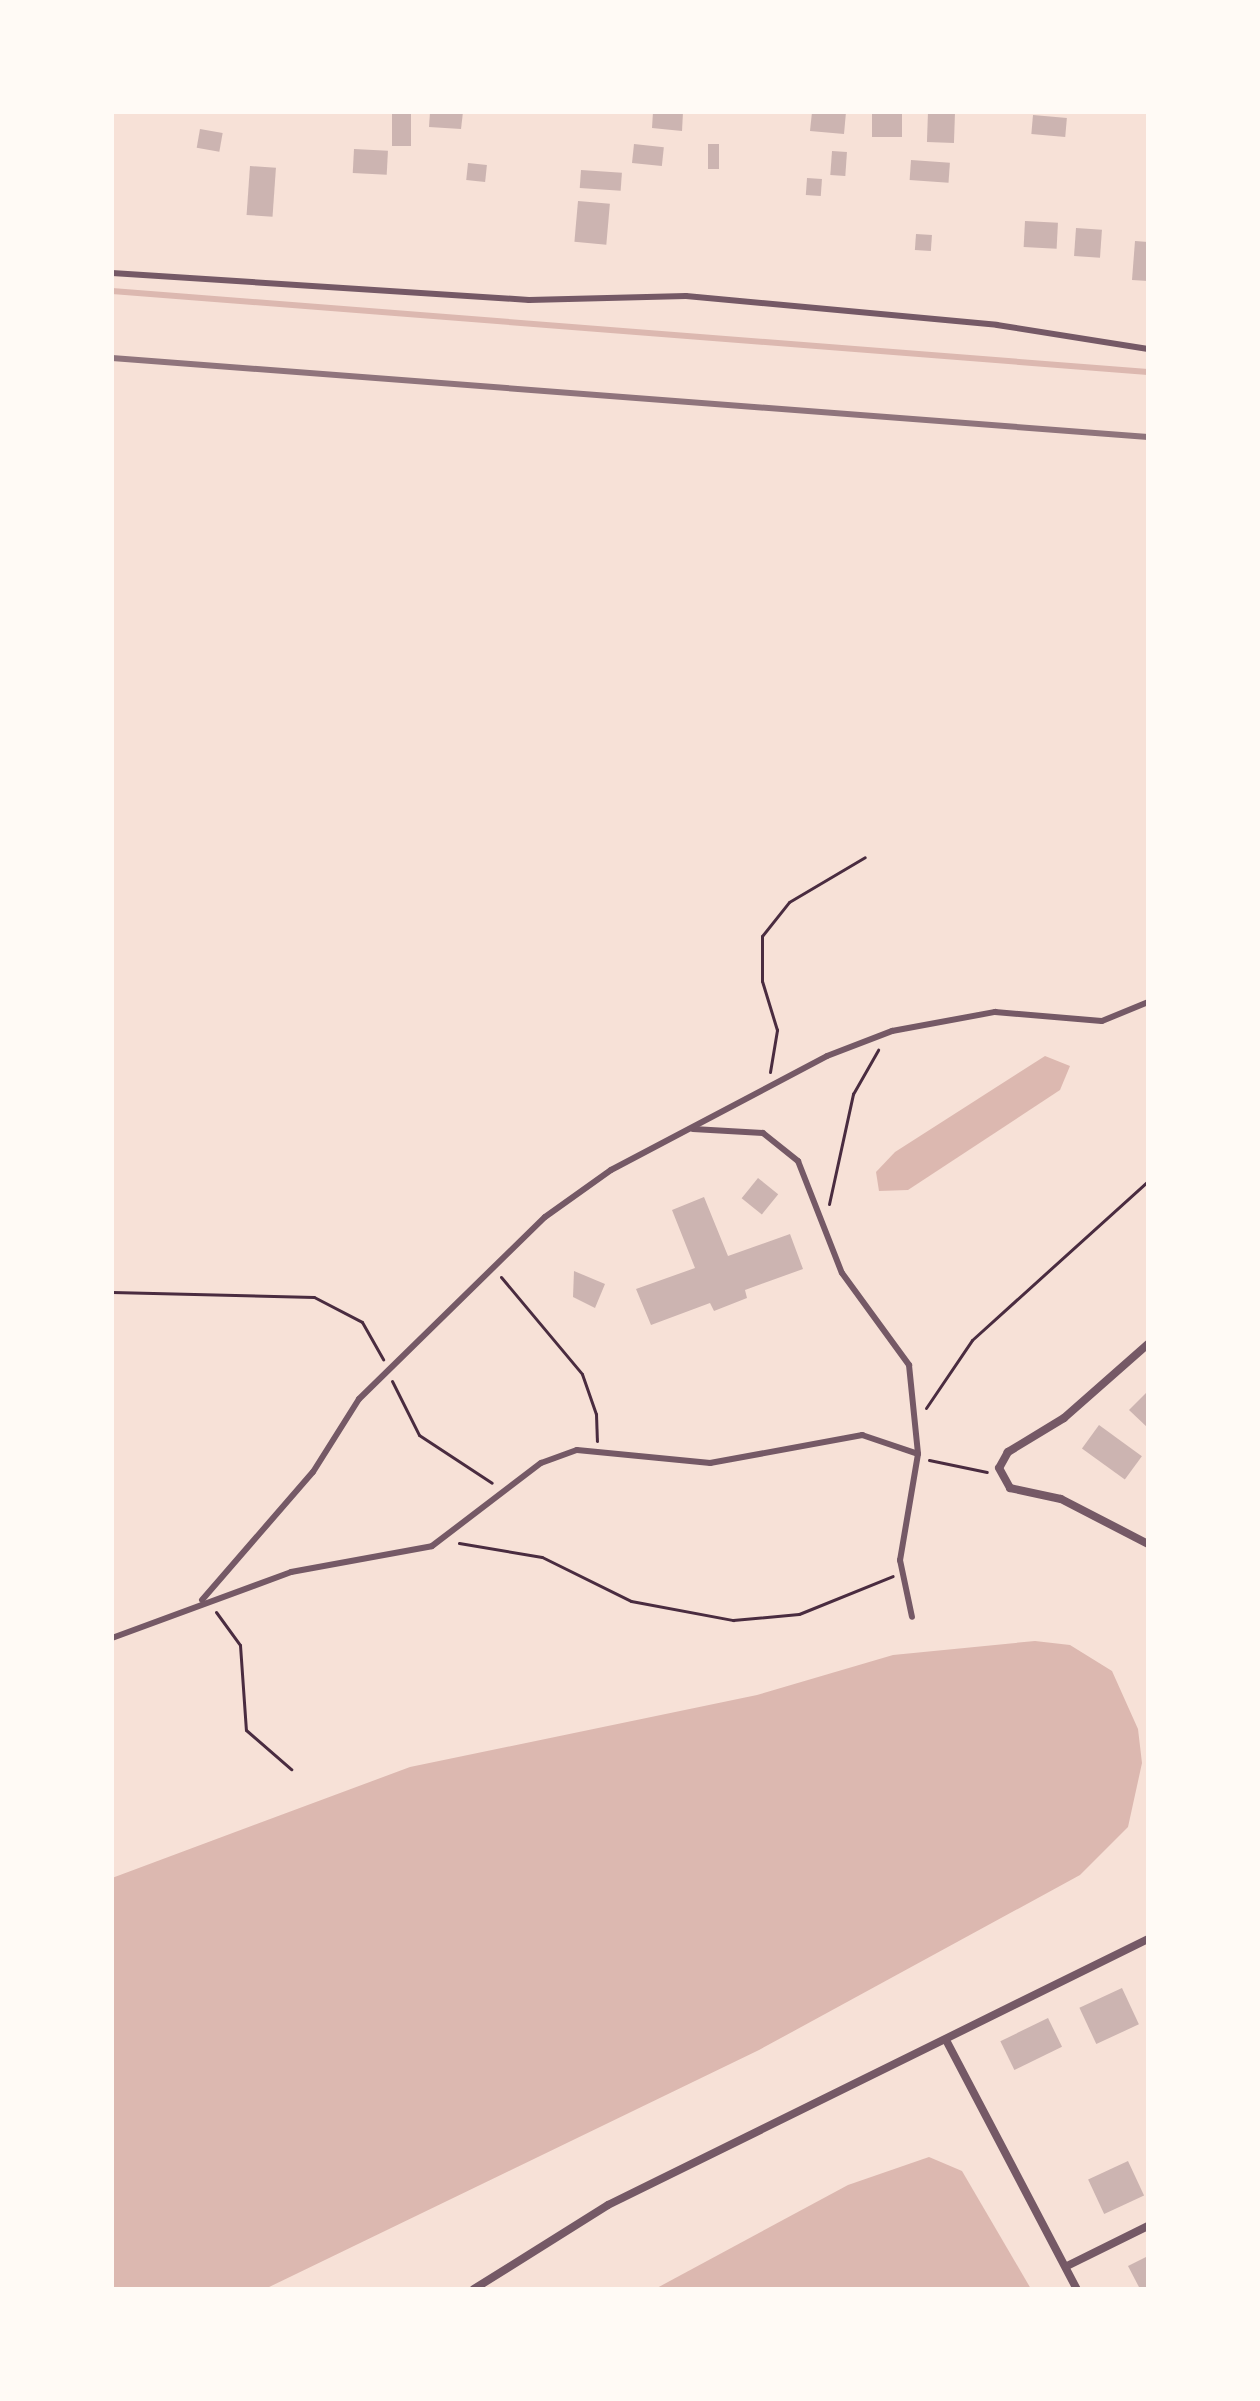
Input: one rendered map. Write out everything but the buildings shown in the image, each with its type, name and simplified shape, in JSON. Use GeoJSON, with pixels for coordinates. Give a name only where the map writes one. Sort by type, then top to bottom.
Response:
{"type":"FeatureCollection","features":[{"type":"Feature","properties":{"kind":"street"},"geometry":{"type":"LineString","coordinates":[[1148,1344],[1064,1418],[1008,1452],[999,1472],[1010,1488],[1061,1499],[1148,1544]]}},
{"type":"Feature","properties":{"kind":"street"},"geometry":{"type":"LineString","coordinates":[[474,2289],[608,2205],[1148,1939]]}},
{"type":"Feature","properties":{"kind":"street"},"geometry":{"type":"LineString","coordinates":[[946,2040],[1077,2289]]}},
{"type":"Feature","properties":{"kind":"street"},"geometry":{"type":"LineString","coordinates":[[1067,2266],[1148,2226]]}},
{"type":"Feature","properties":{"kind":"lane"},"geometry":{"type":"LineString","coordinates":[[112,273],[529,300],[686,296],[997,325],[1148,349]]}},
{"type":"Feature","properties":{"kind":"lane"},"geometry":{"type":"LineString","coordinates":[[202,1600],[388,1371],[493,1267],[577,1192],[750,1097],[892,1031],[995,1012],[1111,1020],[1148,1002]]}},
{"type":"Feature","properties":{"kind":"lane"},"geometry":{"type":"LineString","coordinates":[[688,1129],[741,1127],[782,1144],[811,1183],[856,1298],[909,1365],[919,1423],[918,1454],[901,1572],[912,1617]]}},
{"type":"Feature","properties":{"kind":"lane"},"geometry":{"type":"LineString","coordinates":[[112,1638],[202,1600],[321,1563],[414,1552],[448,1537],[507,1489],[558,1455],[596,1449],[710,1463],[862,1435],[918,1454]]}},
{"type":"Feature","properties":{"kind":"path"},"geometry":{"type":"LineString","coordinates":[[750,1097],[776,1051],[759,958],[771,918],[865,857]]}},
{"type":"Feature","properties":{"kind":"path"},"geometry":{"type":"LineString","coordinates":[[820,1211],[838,1186],[853,1094],[892,1031]]}},
{"type":"Feature","properties":{"kind":"path"},"geometry":{"type":"LineString","coordinates":[[919,1423],[972,1340],[1148,1181]]}},
{"type":"Feature","properties":{"kind":"path"},"geometry":{"type":"LineString","coordinates":[[493,1267],[582,1374],[596,1414],[596,1449]]}},
{"type":"Feature","properties":{"kind":"path"},"geometry":{"type":"LineString","coordinates":[[112,1292],[314,1297],[362,1322],[419,1435],[443,1456],[507,1489]]}},
{"type":"Feature","properties":{"kind":"path"},"geometry":{"type":"LineString","coordinates":[[918,1454],[951,1470],[999,1472]]}},
{"type":"Feature","properties":{"kind":"path"},"geometry":{"type":"LineString","coordinates":[[448,1537],[542,1557],[631,1601],[733,1620],[799,1614],[901,1572]]}},
{"type":"Feature","properties":{"kind":"path"},"geometry":{"type":"LineString","coordinates":[[202,1600],[240,1645],[246,1730],[291,1769]]}},
{"type":"Feature","properties":{"kind":"shaded area"},"geometry":{"type":"Polygon","coordinates":[[[1045,1056],[1070,1066],[1060,1090],[908,1190],[879,1191],[876,1172],[895,1152],[1045,1056]]]}},
{"type":"Feature","properties":{"kind":"shaded area"},"geometry":{"type":"Polygon","coordinates":[[[1035,1641],[1070,1645],[1112,1671],[1138,1729],[1142,1763],[1128,1827],[1080,1875],[759,2050],[265,2289],[112,2289],[112,1878],[410,1767],[757,1695],[893,1655],[1035,1641]]]}},
{"type":"Feature","properties":{"kind":"shaded area"},"geometry":{"type":"Polygon","coordinates":[[[929,2157],[962,2171],[1031,2289],[655,2289],[848,2185],[929,2157]]]}},
{"type":"Feature","properties":{"kind":"waterway"},"geometry":{"type":"LineString","coordinates":[[112,291],[1148,372]]}},
{"type":"Feature","properties":{"kind":"railway"},"geometry":{"type":"LineString","coordinates":[[112,358],[1148,437]]}}]}
